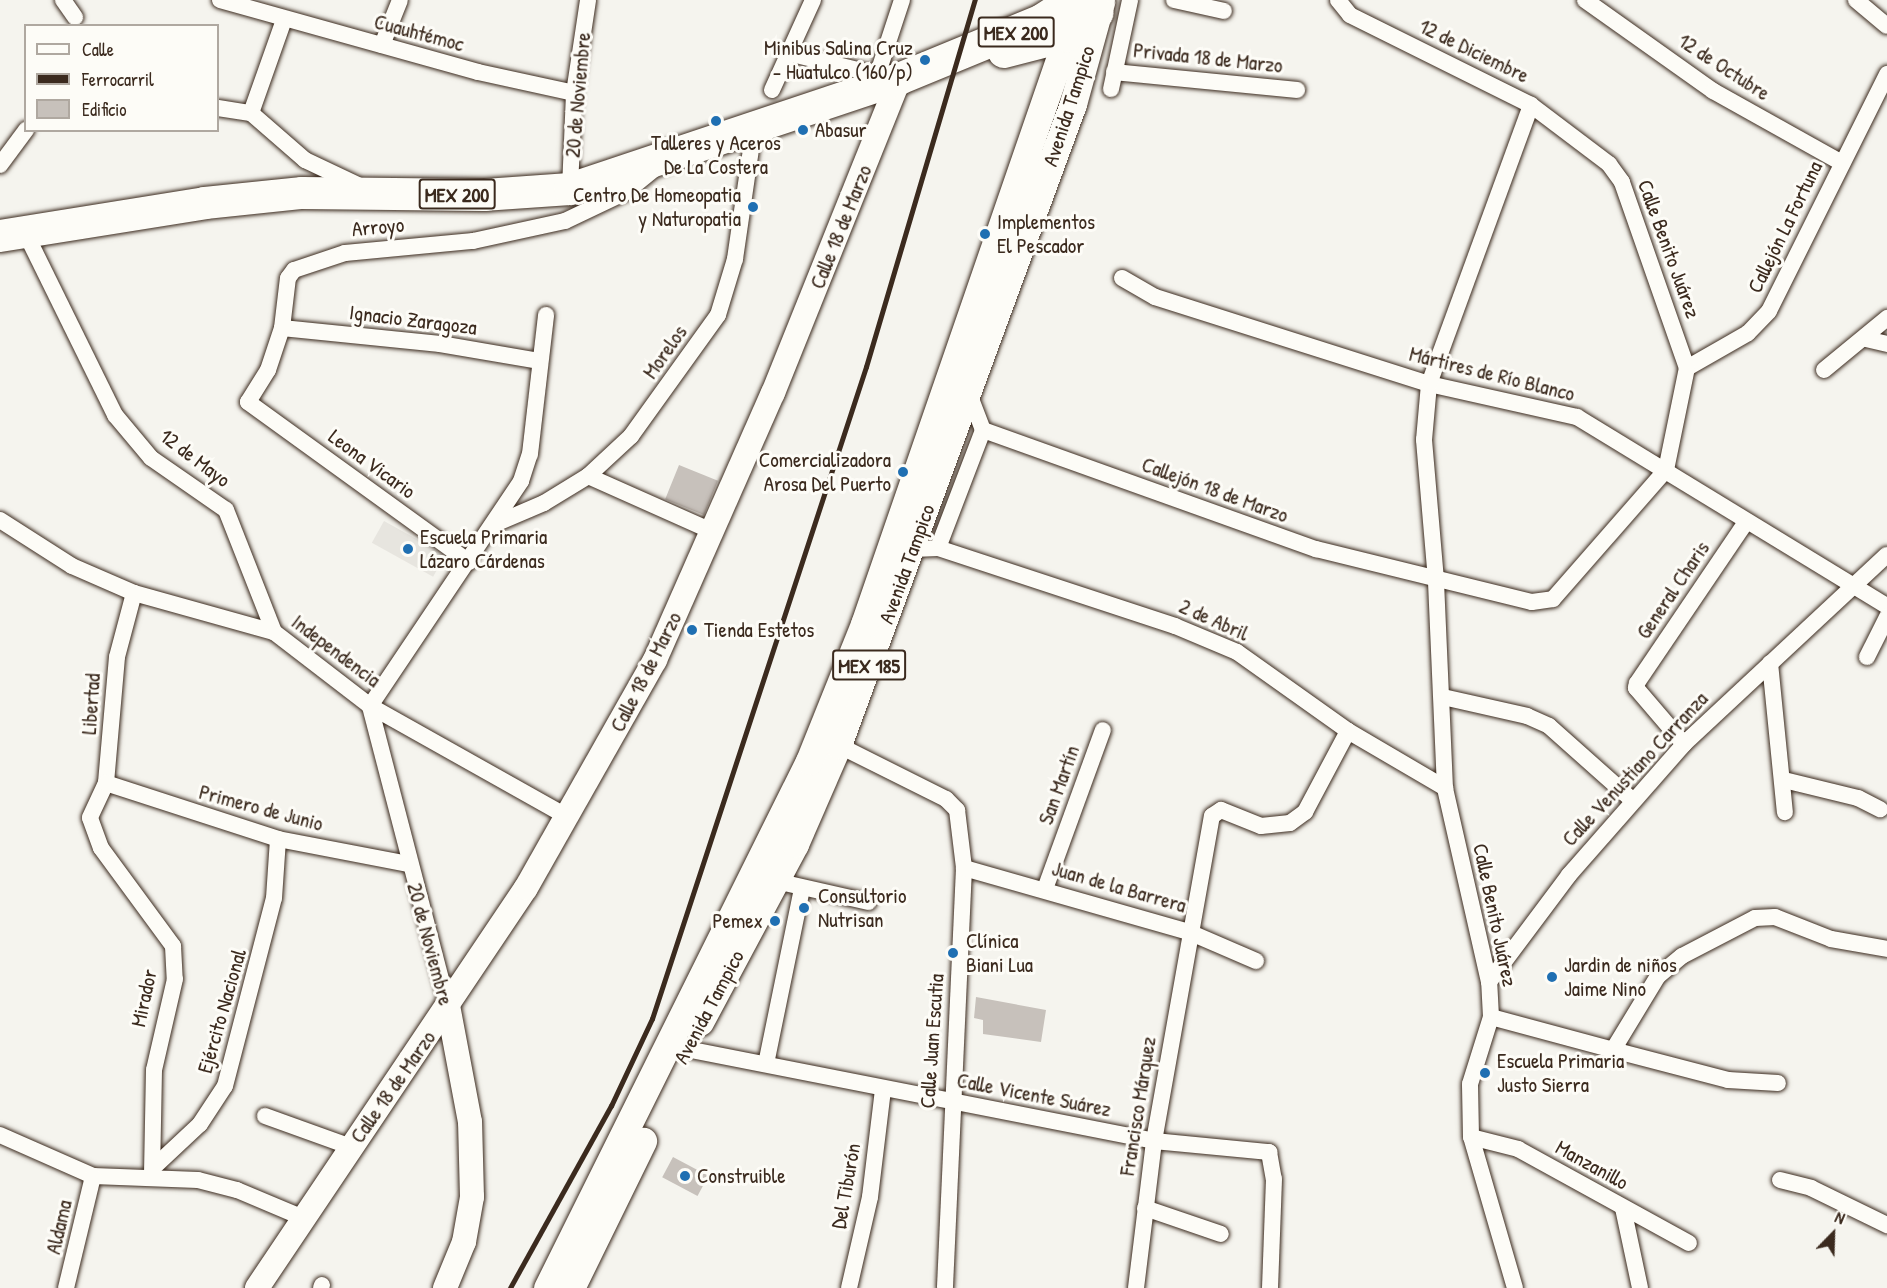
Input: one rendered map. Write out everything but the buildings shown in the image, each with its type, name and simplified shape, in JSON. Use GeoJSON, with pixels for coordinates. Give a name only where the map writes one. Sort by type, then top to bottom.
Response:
{"type":"FeatureCollection","features":[{"type":"Feature","properties":{"kind":"highway","name":"MEX 200"},"geometry":{"type":"LineString","coordinates":[[956,58],[1042,20],[1093,3]]}},
{"type":"Feature","properties":{"kind":"highway","name":"MEX 200"},"geometry":{"type":"LineString","coordinates":[[12,234],[205,203],[378,192],[485,195],[570,189],[663,161],[883,81],[956,58],[1066,36],[1093,3]]}},
{"type":"Feature","properties":{"kind":"main road","name":"Avenida Tampico"},"geometry":{"type":"LineString","coordinates":[[572,1288],[829,741],[926,549],[968,391],[1073,104],[1093,3]]}},
{"type":"Feature","properties":{"kind":"main road","name":"Avenida Tampico"},"geometry":{"type":"LineString","coordinates":[[829,741],[864,624],[1066,36]]}},
{"type":"Feature","properties":{"kind":"main road","name":"Avenida Tampico"},"geometry":{"type":"LineString","coordinates":[[548,1288],[764,878]]}},
{"type":"Feature","properties":{"kind":"street"},"geometry":{"type":"LineString","coordinates":[[63,0],[75,17]]}},
{"type":"Feature","properties":{"kind":"street","name":"Cuauhtémoc"},"geometry":{"type":"LineString","coordinates":[[220,0],[284,20],[574,93]]}},
{"type":"Feature","properties":{"kind":"street"},"geometry":{"type":"LineString","coordinates":[[382,45],[400,0]]}},
{"type":"Feature","properties":{"kind":"street","name":"20 de Noviembre"},"geometry":{"type":"LineString","coordinates":[[570,189],[574,93],[588,0]]}},
{"type":"Feature","properties":{"kind":"street"},"geometry":{"type":"LineString","coordinates":[[772,90],[813,0]]}},
{"type":"Feature","properties":{"kind":"street"},"geometry":{"type":"LineString","coordinates":[[788,53],[883,81],[902,0]]}},
{"type":"Feature","properties":{"kind":"street","name":"Privada 18 de Marzo"},"geometry":{"type":"LineString","coordinates":[[1130,0],[1112,80],[1297,90]]}},
{"type":"Feature","properties":{"kind":"street"},"geometry":{"type":"LineString","coordinates":[[1174,0],[1224,11]]}},
{"type":"Feature","properties":{"kind":"street","name":"12 de Diciembre"},"geometry":{"type":"LineString","coordinates":[[1338,0],[1350,15],[1531,105]]}},
{"type":"Feature","properties":{"kind":"street"},"geometry":{"type":"LineString","coordinates":[[1856,0],[1887,26]]}},
{"type":"Feature","properties":{"kind":"street","name":"12 de Octubre"},"geometry":{"type":"LineString","coordinates":[[1594,2],[1713,91],[1842,162]]}},
{"type":"Feature","properties":{"kind":"street"},"geometry":{"type":"LineString","coordinates":[[251,113],[284,20]]}},
{"type":"Feature","properties":{"kind":"street","name":"Callejón La Fortuna"},"geometry":{"type":"LineString","coordinates":[[1687,368],[1748,333],[1769,312],[1887,74]]}},
{"type":"Feature","properties":{"kind":"street","name":"Calle 18 de Marzo"},"geometry":{"type":"LineString","coordinates":[[257,1288],[306,1220],[351,1147],[448,1006],[568,818],[655,660],[714,532],[883,81]]}},
{"type":"Feature","properties":{"kind":"street","name":"Calle Benito Juárez"},"geometry":{"type":"LineString","coordinates":[[1515,1288],[1471,1137],[1470,1084],[1491,1017],[1489,982],[1445,788],[1443,697],[1436,580],[1424,440],[1429,384],[1531,105],[1609,164],[1622,182],[1687,368]]}},
{"type":"Feature","properties":{"kind":"street"},"geometry":{"type":"LineString","coordinates":[[219,108],[251,113],[319,169],[378,192]]}},
{"type":"Feature","properties":{"kind":"street","name":"Morelos"},"geometry":{"type":"LineString","coordinates":[[495,524],[543,503],[588,476],[631,435],[718,315],[735,259],[754,129]]}},
{"type":"Feature","properties":{"kind":"street"},"geometry":{"type":"LineString","coordinates":[[0,165],[25,132]]}},
{"type":"Feature","properties":{"kind":"street","name":"Arroyo"},"geometry":{"type":"LineString","coordinates":[[248,402],[268,370],[282,328],[285,286],[294,270],[345,252],[472,242],[565,221],[626,192],[663,161]]}},
{"type":"Feature","properties":{"kind":"street","name":"12 de Mayo"},"geometry":{"type":"LineString","coordinates":[[12,234],[115,414],[151,458],[226,510],[274,632]]}},
{"type":"Feature","properties":{"kind":"street","name":"Mártires de Río Blanco"},"geometry":{"type":"LineString","coordinates":[[1122,278],[1155,297],[1429,384],[1577,417],[1887,606]]}},
{"type":"Feature","properties":{"kind":"street"},"geometry":{"type":"LineString","coordinates":[[370,706],[495,524],[521,481],[530,454],[546,315]]}},
{"type":"Feature","properties":{"kind":"street"},"geometry":{"type":"LineString","coordinates":[[1824,370],[1866,339],[1887,318]]}},
{"type":"Feature","properties":{"kind":"street","name":"Ignacio Zaragoza"},"geometry":{"type":"LineString","coordinates":[[282,328],[440,344],[539,361]]}},
{"type":"Feature","properties":{"kind":"street"},"geometry":{"type":"LineString","coordinates":[[1866,339],[1887,344]]}},
{"type":"Feature","properties":{"kind":"street"},"geometry":{"type":"LineString","coordinates":[[1436,580],[1532,602],[1553,599],[1666,470],[1687,368]]}},
{"type":"Feature","properties":{"kind":"street"},"geometry":{"type":"LineString","coordinates":[[926,549],[982,430],[968,391]]}},
{"type":"Feature","properties":{"kind":"street","name":"Leona Vicario"},"geometry":{"type":"LineString","coordinates":[[248,402],[469,562]]}},
{"type":"Feature","properties":{"kind":"street","name":"Callejón 18 de Marzo"},"geometry":{"type":"LineString","coordinates":[[982,430],[1261,531],[1436,580]]}},
{"type":"Feature","properties":{"kind":"street"},"geometry":{"type":"LineString","coordinates":[[588,476],[714,532]]}},
{"type":"Feature","properties":{"kind":"street","name":"Independencia"},"geometry":{"type":"LineString","coordinates":[[0,520],[72,566],[134,593],[274,632],[370,706],[568,818]]}},
{"type":"Feature","properties":{"kind":"street","name":"General Charis"},"geometry":{"type":"LineString","coordinates":[[1684,744],[1636,688],[1637,683],[1746,522]]}},
{"type":"Feature","properties":{"kind":"street","name":"2 de Abril"},"geometry":{"type":"LineString","coordinates":[[926,549],[1175,626],[1237,652],[1348,731],[1445,788]]}},
{"type":"Feature","properties":{"kind":"street","name":"Calle Venustiano Carranza"},"geometry":{"type":"LineString","coordinates":[[1489,982],[1632,801],[1684,744],[1887,555]]}},
{"type":"Feature","properties":{"kind":"street","name":"Libertad"},"geometry":{"type":"LineString","coordinates":[[90,818],[106,783],[117,657],[134,593]]}},
{"type":"Feature","properties":{"kind":"street"},"geometry":{"type":"LineString","coordinates":[[1867,657],[1887,617]]}},
{"type":"Feature","properties":{"kind":"street"},"geometry":{"type":"LineString","coordinates":[[1770,663],[1784,780],[1785,812]]}},
{"type":"Feature","properties":{"kind":"street"},"geometry":{"type":"LineString","coordinates":[[1443,697],[1527,716],[1549,726],[1632,801]]}},
{"type":"Feature","properties":{"kind":"street","name":"20 de Noviembre"},"geometry":{"type":"LineString","coordinates":[[370,706],[408,864],[448,1006],[470,1122],[472,1197],[464,1242],[445,1288]]}},
{"type":"Feature","properties":{"kind":"street","name":"San Martín"},"geometry":{"type":"LineString","coordinates":[[1045,889],[1104,730]]}},
{"type":"Feature","properties":{"kind":"street","name":"Francisco Márquez"},"geometry":{"type":"LineString","coordinates":[[1136,1288],[1154,1141],[1189,932],[1212,816],[1221,810],[1261,826],[1290,823],[1305,812],[1348,731]]}},
{"type":"Feature","properties":{"kind":"street","name":"Calle Juan Escutia"},"geometry":{"type":"LineString","coordinates":[[829,741],[946,799],[957,810],[964,868],[951,1102],[945,1288]]}},
{"type":"Feature","properties":{"kind":"street"},"geometry":{"type":"LineString","coordinates":[[1784,780],[1849,795],[1880,809]]}},
{"type":"Feature","properties":{"kind":"street","name":"Primero de Junio"},"geometry":{"type":"LineString","coordinates":[[106,783],[278,839],[408,864]]}},
{"type":"Feature","properties":{"kind":"street","name":"Mirador"},"geometry":{"type":"LineString","coordinates":[[90,818],[101,848],[173,946],[176,979],[154,1070],[153,1172]]}},
{"type":"Feature","properties":{"kind":"street","name":"Ejército Nacional"},"geometry":{"type":"LineString","coordinates":[[153,1172],[200,1124],[225,1086],[269,921],[278,839]]}},
{"type":"Feature","properties":{"kind":"street","name":"Juan de la Barrera"},"geometry":{"type":"LineString","coordinates":[[964,868],[1045,889],[1189,932],[1256,962]]}},
{"type":"Feature","properties":{"kind":"street"},"geometry":{"type":"LineString","coordinates":[[764,878],[802,889],[868,902]]}},
{"type":"Feature","properties":{"kind":"street"},"geometry":{"type":"LineString","coordinates":[[766,1064],[802,889]]}},
{"type":"Feature","properties":{"kind":"street"},"geometry":{"type":"LineString","coordinates":[[1613,1050],[1658,976],[1682,956],[1755,918],[1775,917],[1831,939],[1887,949]]}},
{"type":"Feature","properties":{"kind":"street"},"geometry":{"type":"LineString","coordinates":[[1491,1017],[1728,1080],[1779,1083]]}},
{"type":"Feature","properties":{"kind":"street","name":"Calle Vicente Suárez"},"geometry":{"type":"LineString","coordinates":[[686,1049],[883,1090],[1154,1141],[1269,1152],[1274,1179],[1270,1288]]}},
{"type":"Feature","properties":{"kind":"street","name":"Del Tiburón"},"geometry":{"type":"LineString","coordinates":[[849,1288],[870,1197],[883,1090]]}},
{"type":"Feature","properties":{"kind":"street"},"geometry":{"type":"LineString","coordinates":[[265,1116],[351,1147]]}},
{"type":"Feature","properties":{"kind":"street"},"geometry":{"type":"LineString","coordinates":[[0,1135],[93,1176],[153,1172],[218,1184],[306,1220]]}},
{"type":"Feature","properties":{"kind":"street","name":"Manzanillo"},"geometry":{"type":"LineString","coordinates":[[1471,1137],[1518,1149],[1689,1243]]}},
{"type":"Feature","properties":{"kind":"street","name":"Aldama"},"geometry":{"type":"LineString","coordinates":[[66,1288],[93,1176]]}},
{"type":"Feature","properties":{"kind":"street"},"geometry":{"type":"LineString","coordinates":[[1780,1180],[1811,1188],[1887,1225]]}},
{"type":"Feature","properties":{"kind":"street"},"geometry":{"type":"LineString","coordinates":[[1145,1208],[1221,1234]]}},
{"type":"Feature","properties":{"kind":"street"},"geometry":{"type":"LineString","coordinates":[[1623,1208],[1640,1288]]}},
{"type":"Feature","properties":{"kind":"shaded area","name":"Escuela Primaria Lázaro Cárdenas"},"geometry":{"type":"Polygon","coordinates":[[[384,521],[445,555],[433,577],[372,543],[384,521]]]}},
{"type":"Feature","properties":{"kind":"railway"},"geometry":{"type":"LineString","coordinates":[[510,1288],[611,1106],[652,1019],[866,367],[975,0]]}},
{"type":"Feature","properties":{"kind":"place","name":"Minibus Salina Cruz - Huatulco (160/p)"},"geometry":{"type":"Point","coordinates":[925,60]}},
{"type":"Feature","properties":{"kind":"place","name":"Talleres y Aceros De La Costera"},"geometry":{"type":"Point","coordinates":[716,121]}},
{"type":"Feature","properties":{"kind":"place","name":"Abasur"},"geometry":{"type":"Point","coordinates":[803,130]}},
{"type":"Feature","properties":{"kind":"place","name":"Centro De Homeopatia y Naturopatia"},"geometry":{"type":"Point","coordinates":[753,207]}},
{"type":"Feature","properties":{"kind":"place","name":"Implementos El Pescador"},"geometry":{"type":"Point","coordinates":[985,234]}},
{"type":"Feature","properties":{"kind":"place","name":"Comercializadora Arosa Del Puerto"},"geometry":{"type":"Point","coordinates":[903,472]}},
{"type":"Feature","properties":{"kind":"place","name":"Escuela Primaria Lázaro Cárdenas"},"geometry":{"type":"Point","coordinates":[408,549]}},
{"type":"Feature","properties":{"kind":"place","name":"Tienda Estetos"},"geometry":{"type":"Point","coordinates":[692,630]}},
{"type":"Feature","properties":{"kind":"place","name":"Consultorio Nutrisan"},"geometry":{"type":"Point","coordinates":[804,908]}},
{"type":"Feature","properties":{"kind":"place","name":"Pemex"},"geometry":{"type":"Point","coordinates":[775,921]}},
{"type":"Feature","properties":{"kind":"place","name":"Clínica Biani Lua"},"geometry":{"type":"Point","coordinates":[953,953]}},
{"type":"Feature","properties":{"kind":"place","name":"Jardin de niños Jaime Nino"},"geometry":{"type":"Point","coordinates":[1552,977]}},
{"type":"Feature","properties":{"kind":"place","name":"Escuela Primaria Justo Sierra"},"geometry":{"type":"Point","coordinates":[1485,1073]}},
{"type":"Feature","properties":{"kind":"place","name":"Construible"},"geometry":{"type":"Point","coordinates":[685,1176]}}]}
